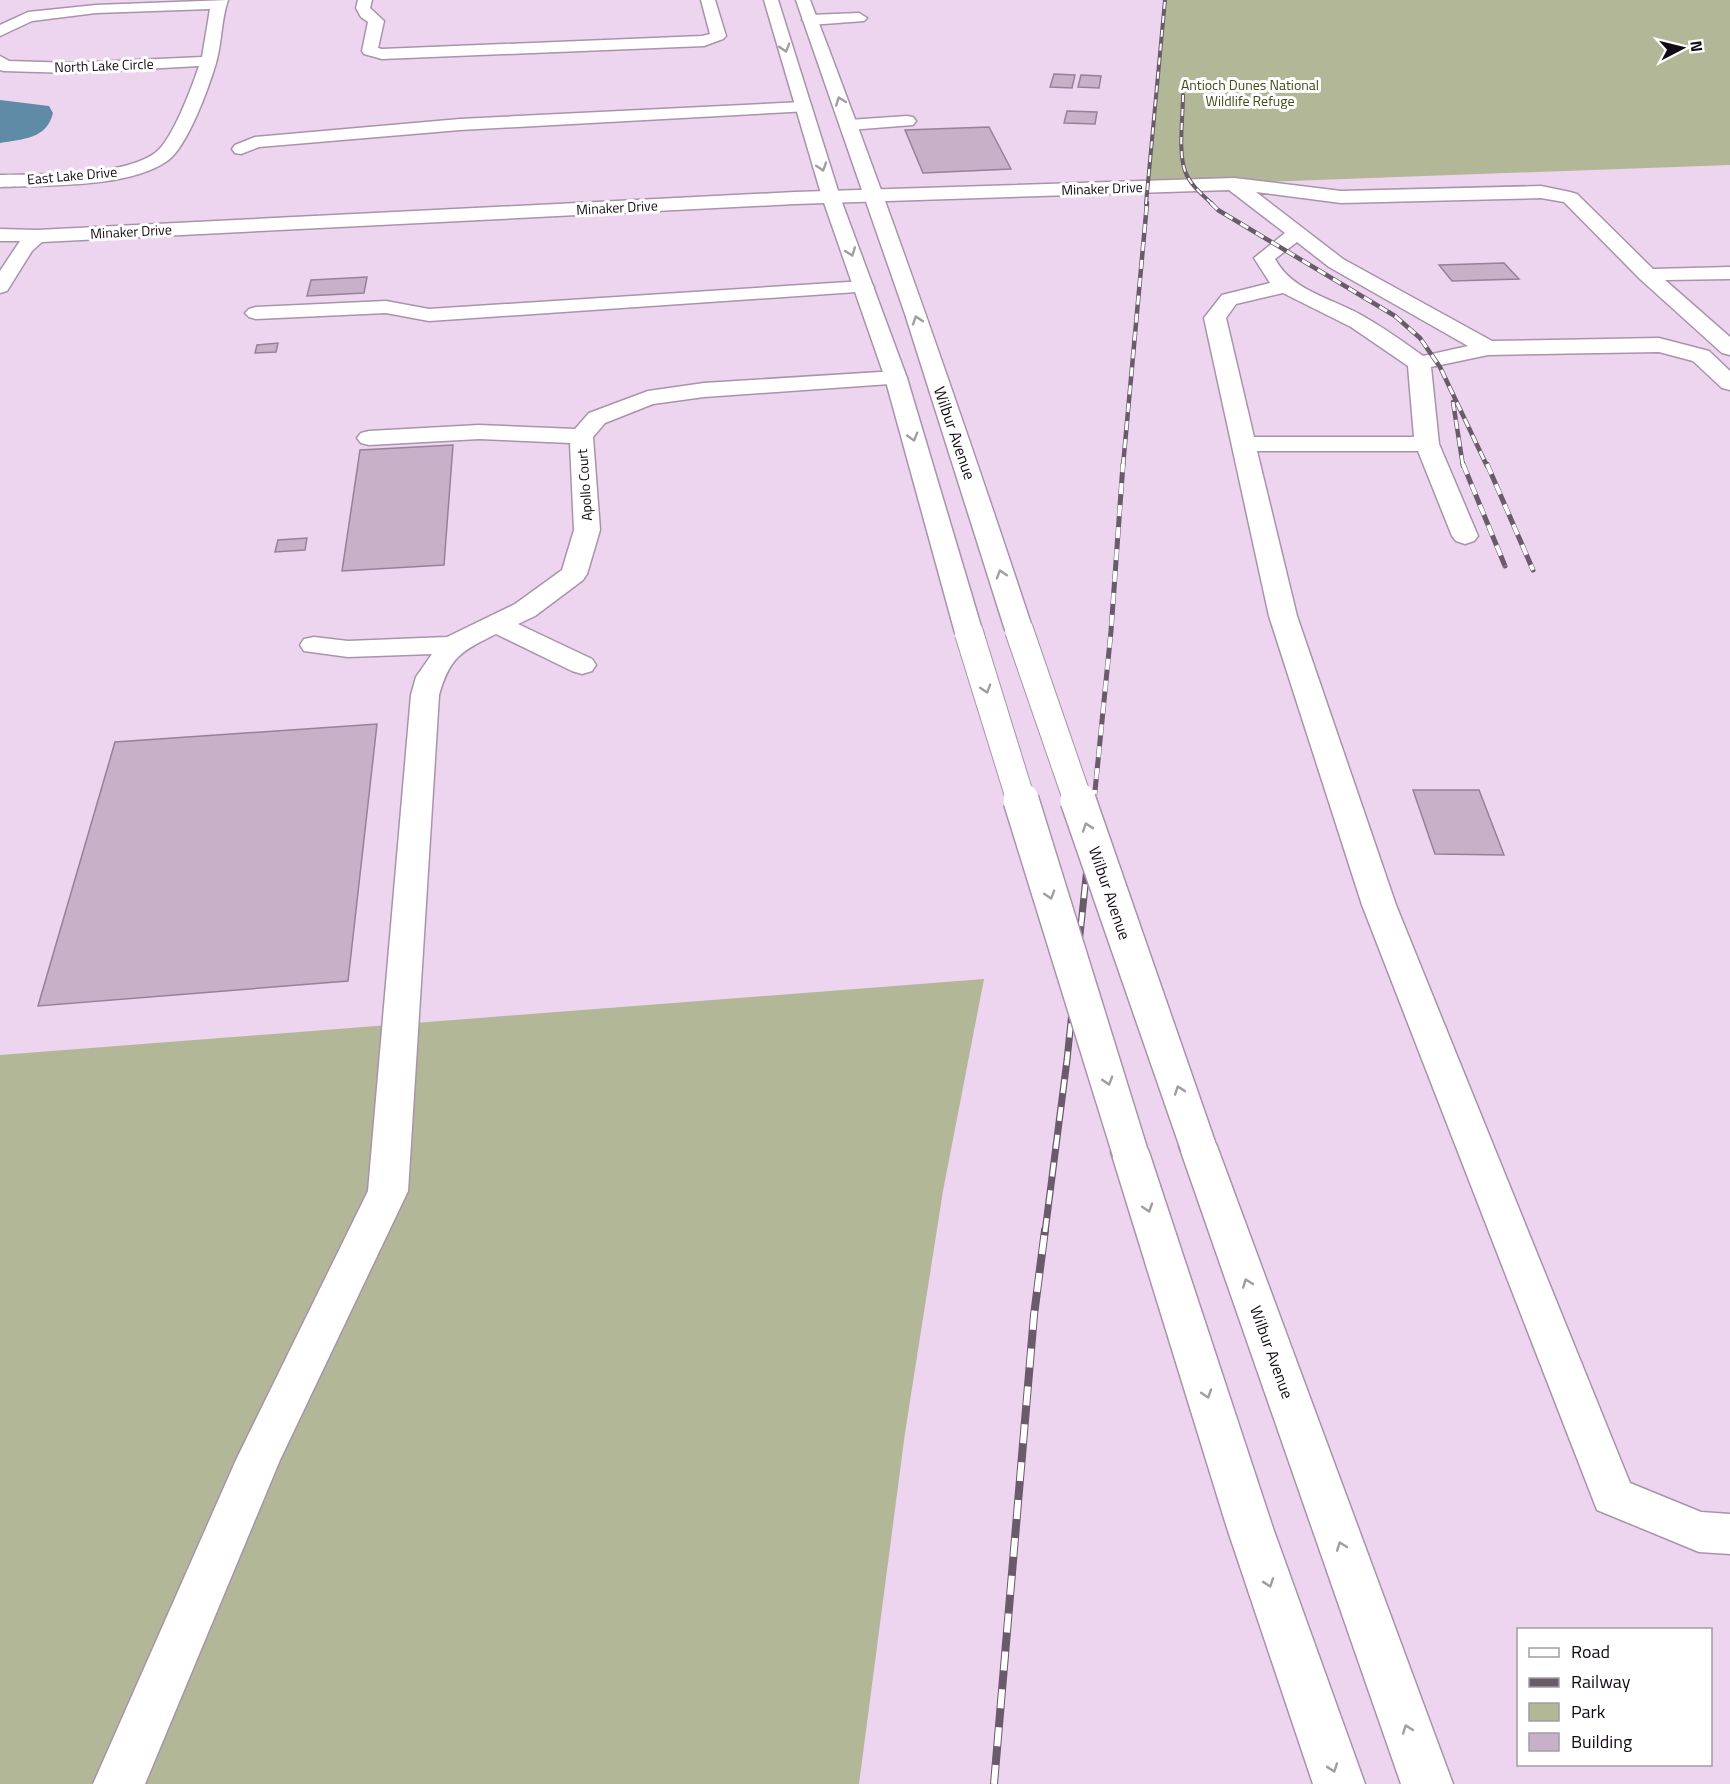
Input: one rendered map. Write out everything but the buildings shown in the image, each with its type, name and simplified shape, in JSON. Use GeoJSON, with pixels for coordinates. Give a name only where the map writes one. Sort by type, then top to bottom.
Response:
{"type":"FeatureCollection","features":[{"type":"Feature","properties":{"kind":"main road"},"geometry":{"type":"LineString","coordinates":[[365,0],[363,8],[366,14],[375,21],[370,51],[375,53],[691,43],[714,39],[718,36],[708,0]]}},
{"type":"Feature","properties":{"kind":"main road"},"geometry":{"type":"LineString","coordinates":[[773,0],[784,5],[788,15],[810,20],[859,18]]}},
{"type":"Feature","properties":{"kind":"main road"},"geometry":{"type":"LineString","coordinates":[[773,0],[831,196],[896,378],[969,633],[1130,1152],[1250,1528],[1339,1784]]}},
{"type":"Feature","properties":{"kind":"main road","name":"Wilbur Avenue"},"geometry":{"type":"LineString","coordinates":[[803,0],[875,195],[964,456],[1019,630],[1198,1146],[1427,1784]]}},
{"type":"Feature","properties":{"kind":"main road"},"geometry":{"type":"LineString","coordinates":[[0,31],[28,17],[96,9],[220,2]]}},
{"type":"Feature","properties":{"kind":"main road","name":"East Lake Drive"},"geometry":{"type":"LineString","coordinates":[[0,181],[77,177],[142,165],[163,156],[174,144],[209,61],[220,2]]}},
{"type":"Feature","properties":{"kind":"main road"},"geometry":{"type":"LineString","coordinates":[[526,49],[527,27]]}},
{"type":"Feature","properties":{"kind":"main road","name":"North Lake Circle"},"geometry":{"type":"LineString","coordinates":[[0,61],[4,66],[72,68],[209,61]]}},
{"type":"Feature","properties":{"kind":"main road"},"geometry":{"type":"LineString","coordinates":[[241,149],[255,142],[350,133],[608,115],[803,107]]}},
{"type":"Feature","properties":{"kind":"main road"},"geometry":{"type":"LineString","coordinates":[[849,124],[907,121]]}},
{"type":"Feature","properties":{"kind":"main road"},"geometry":{"type":"LineString","coordinates":[[1234,184],[1336,263],[1488,348]]}},
{"type":"Feature","properties":{"kind":"main road","name":"Minaker Drive"},"geometry":{"type":"LineString","coordinates":[[0,235],[37,236],[831,196],[1034,199],[1234,184],[1341,197],[1534,191],[1570,198],[1647,275],[1730,348]]}},
{"type":"Feature","properties":{"kind":"main road"},"geometry":{"type":"LineString","coordinates":[[1297,233],[1264,258],[1273,274],[1285,286],[1359,322],[1419,363],[1488,348],[1659,345],[1701,356],[1730,383]]}},
{"type":"Feature","properties":{"kind":"main road"},"geometry":{"type":"LineString","coordinates":[[0,287],[24,248],[37,236]]}},
{"type":"Feature","properties":{"kind":"main road"},"geometry":{"type":"LineString","coordinates":[[1647,275],[1692,272],[1730,273]]}},
{"type":"Feature","properties":{"kind":"main road"},"geometry":{"type":"LineString","coordinates":[[1285,286],[1229,299],[1215,318],[1283,616],[1379,905],[1612,1496],[1700,1532],[1730,1534]]}},
{"type":"Feature","properties":{"kind":"main road"},"geometry":{"type":"LineString","coordinates":[[256,313],[386,307],[429,315],[864,287]]}},
{"type":"Feature","properties":{"kind":"main road"},"geometry":{"type":"LineString","coordinates":[[1419,363],[1427,444],[1465,536]]}},
{"type":"Feature","properties":{"kind":"main road","name":"Apollo Court"},"geometry":{"type":"LineString","coordinates":[[452,645],[525,610],[574,574],[587,530],[581,436],[597,418],[648,398],[704,390],[936,375]]}},
{"type":"Feature","properties":{"kind":"main road"},"geometry":{"type":"LineString","coordinates":[[369,438],[479,432],[581,436]]}},
{"type":"Feature","properties":{"kind":"main road"},"geometry":{"type":"LineString","coordinates":[[1244,444],[1427,444]]}},
{"type":"Feature","properties":{"kind":"main road"},"geometry":{"type":"LineString","coordinates":[[496,624],[582,665]]}},
{"type":"Feature","properties":{"kind":"main road"},"geometry":{"type":"LineString","coordinates":[[314,645],[348,649],[452,645]]}},
{"type":"Feature","properties":{"kind":"main road"},"geometry":{"type":"LineString","coordinates":[[119,1784],[258,1460],[388,1191],[425,695],[430,677],[452,645]]}},
{"type":"Feature","properties":{"kind":"green space","name":"Antioch Dunes National Wildlife Refuge"},"geometry":{"type":"Polygon","coordinates":[[[1165,0],[1730,0],[1730,165],[1149,186],[1165,0]]]}},
{"type":"Feature","properties":{"kind":"green space"},"geometry":{"type":"Polygon","coordinates":[[[984,979],[943,1191],[905,1433],[859,1784],[0,1784],[0,1055],[984,979]]]}},
{"type":"Feature","properties":{"kind":"water"},"geometry":{"type":"Polygon","coordinates":[[[0,100],[49,106],[53,113],[50,122],[40,133],[33,136],[0,143],[0,100]]]}},
{"type":"Feature","properties":{"kind":"railway"},"geometry":{"type":"LineString","coordinates":[[1146,204],[1165,0]]}},
{"type":"Feature","properties":{"kind":"railway"},"geometry":{"type":"LineString","coordinates":[[1183,95],[1181,144],[1183,163],[1193,185],[1218,210],[1395,316],[1420,338],[1440,367],[1487,466]]}},
{"type":"Feature","properties":{"kind":"railway"},"geometry":{"type":"LineString","coordinates":[[1123,466],[1147,203]]}},
{"type":"Feature","properties":{"kind":"railway"},"geometry":{"type":"LineString","coordinates":[[1453,402],[1463,466]]}},
{"type":"Feature","properties":{"kind":"railway"},"geometry":{"type":"LineString","coordinates":[[1094,801],[1111,631],[1123,464]]}},
{"type":"Feature","properties":{"kind":"railway"},"geometry":{"type":"LineString","coordinates":[[1463,464],[1505,566]]}},
{"type":"Feature","properties":{"kind":"railway"},"geometry":{"type":"LineString","coordinates":[[1487,464],[1533,570]]}},
{"type":"Feature","properties":{"kind":"railway"},"geometry":{"type":"LineString","coordinates":[[1045,1232],[1067,1060],[1094,800]]}},
{"type":"Feature","properties":{"kind":"railway"},"geometry":{"type":"LineString","coordinates":[[994,1784],[1034,1315],[1045,1230]]}}]}
